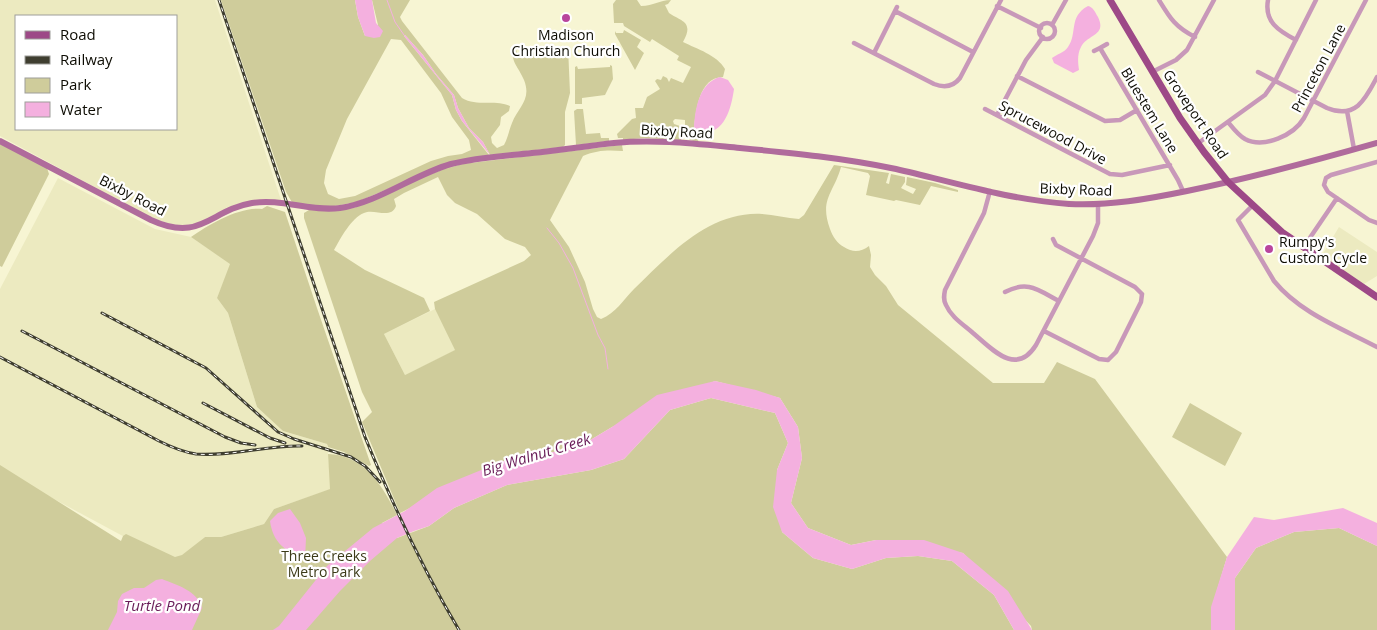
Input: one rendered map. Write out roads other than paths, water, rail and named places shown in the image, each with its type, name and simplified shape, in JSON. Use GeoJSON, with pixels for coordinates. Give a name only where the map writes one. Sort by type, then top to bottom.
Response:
{"type":"FeatureCollection","features":[{"type":"Feature","properties":{"kind":"main road","name":"Groveport Road"},"geometry":{"type":"LineString","coordinates":[[1110,0],[1180,118],[1197,144],[1228,182],[1278,229],[1303,248],[1377,297]]}},
{"type":"Feature","properties":{"kind":"street"},"geometry":{"type":"LineString","coordinates":[[854,43],[934,84],[943,87],[950,86],[958,81],[1000,0]]}},
{"type":"Feature","properties":{"kind":"street"},"geometry":{"type":"LineString","coordinates":[[1052,25],[1066,0]]}},
{"type":"Feature","properties":{"kind":"street"},"geometry":{"type":"LineString","coordinates":[[1159,0],[1178,28],[1195,37]]}},
{"type":"Feature","properties":{"kind":"street"},"geometry":{"type":"LineString","coordinates":[[1152,72],[1184,54],[1214,0]]}},
{"type":"Feature","properties":{"kind":"street"},"geometry":{"type":"LineString","coordinates":[[1268,0],[1267,12],[1273,25],[1296,40]]}},
{"type":"Feature","properties":{"kind":"street"},"geometry":{"type":"LineString","coordinates":[[1197,144],[1260,99],[1275,81],[1316,0]]}},
{"type":"Feature","properties":{"kind":"street","name":"Princeton Lane"},"geometry":{"type":"LineString","coordinates":[[1228,122],[1233,129],[1246,139],[1254,141],[1266,141],[1285,136],[1298,126],[1366,0]]}},
{"type":"Feature","properties":{"kind":"street"},"geometry":{"type":"LineString","coordinates":[[997,6],[1040,28]]}},
{"type":"Feature","properties":{"kind":"street"},"geometry":{"type":"LineString","coordinates":[[874,53],[896,9],[973,52]]}},
{"type":"Feature","properties":{"kind":"street"},"geometry":{"type":"LineString","coordinates":[[1040,28],[1047,24],[1052,25]]}},
{"type":"Feature","properties":{"kind":"street"},"geometry":{"type":"LineString","coordinates":[[1040,28],[1040,33],[1047,39],[1054,36],[1055,29],[1052,25]]}},
{"type":"Feature","properties":{"kind":"street"},"geometry":{"type":"LineString","coordinates":[[998,115],[1026,60],[1043,37]]}},
{"type":"Feature","properties":{"kind":"street"},"geometry":{"type":"LineString","coordinates":[[1094,51],[1107,44]]}},
{"type":"Feature","properties":{"kind":"street","name":"Bluestem Lane"},"geometry":{"type":"LineString","coordinates":[[1100,48],[1170,165],[1183,192]]}},
{"type":"Feature","properties":{"kind":"street"},"geometry":{"type":"LineString","coordinates":[[1258,72],[1330,110],[1338,112],[1356,108],[1362,102],[1377,77]]}},
{"type":"Feature","properties":{"kind":"street"},"geometry":{"type":"LineString","coordinates":[[1018,76],[1105,121],[1120,120],[1138,110]]}},
{"type":"Feature","properties":{"kind":"street","name":"Sprucewood Drive"},"geometry":{"type":"LineString","coordinates":[[985,108],[1110,174],[1122,175],[1170,165]]}},
{"type":"Feature","properties":{"kind":"street"},"geometry":{"type":"LineString","coordinates":[[1347,111],[1354,149]]}},
{"type":"Feature","properties":{"kind":"street","name":"Bixby Road"},"geometry":{"type":"LineString","coordinates":[[0,141],[151,220],[166,226],[184,228],[201,225],[236,208],[255,203],[322,209],[345,207],[365,201],[443,167],[491,157],[640,141],[676,142],[844,159],[990,191],[1042,201],[1076,204],[1098,204],[1183,192],[1377,143]]}},
{"type":"Feature","properties":{"kind":"street"},"geometry":{"type":"LineString","coordinates":[[1377,162],[1331,175],[1324,182],[1324,188],[1328,192],[1369,220],[1377,223]]}},
{"type":"Feature","properties":{"kind":"street"},"geometry":{"type":"LineString","coordinates":[[990,191],[984,213],[945,290],[944,300],[953,315],[996,354],[1006,358],[1019,359],[1034,349],[1096,230],[1098,204]]}},
{"type":"Feature","properties":{"kind":"street"},"geometry":{"type":"LineString","coordinates":[[1303,248],[1337,198]]}},
{"type":"Feature","properties":{"kind":"street"},"geometry":{"type":"LineString","coordinates":[[1252,206],[1238,220],[1281,289],[1289,298],[1310,312],[1377,347]]}},
{"type":"Feature","properties":{"kind":"street"},"geometry":{"type":"LineString","coordinates":[[1044,331],[1099,359],[1108,360],[1116,352],[1144,293],[1056,245],[1053,239]]}},
{"type":"Feature","properties":{"kind":"street"},"geometry":{"type":"LineString","coordinates":[[1005,292],[1018,286],[1028,286],[1060,301]]}},
{"type":"Feature","properties":{"kind":"street"},"geometry":{"type":"LineString","coordinates":[[938,302],[944,300]]}},
{"type":"Feature","properties":{"kind":"street"},"geometry":{"type":"LineString","coordinates":[[1025,356],[1027,362]]}},
{"type":"Feature","properties":{"kind":"street"},"geometry":{"type":"LineString","coordinates":[[1108,360],[1108,366]]}},
{"type":"Feature","properties":{"kind":"water"},"geometry":{"type":"Polygon","coordinates":[[[355,0],[372,0],[376,23],[383,31],[380,37],[365,36],[358,17],[355,0]]]}},
{"type":"Feature","properties":{"kind":"water"},"geometry":{"type":"Polygon","coordinates":[[[1088,6],[1093,9],[1098,17],[1100,28],[1081,47],[1078,56],[1079,70],[1073,73],[1054,63],[1052,58],[1065,51],[1068,47],[1078,15],[1088,6]]]}},
{"type":"Feature","properties":{"kind":"water"},"geometry":{"type":"Polygon","coordinates":[[[405,35],[454,95],[458,108],[469,128],[483,142],[490,155],[462,121],[456,110],[452,95],[405,35]]]}},
{"type":"Feature","properties":{"kind":"water"},"geometry":{"type":"Polygon","coordinates":[[[720,77],[728,80],[734,89],[728,113],[725,120],[714,130],[707,133],[698,133],[694,128],[697,105],[707,85],[720,77]]]}},
{"type":"Feature","properties":{"kind":"water"},"geometry":{"type":"Polygon","coordinates":[[[715,381],[756,390],[780,398],[798,427],[802,458],[791,503],[808,528],[851,545],[876,540],[924,540],[963,553],[1008,591],[1032,630],[1014,630],[994,595],[952,561],[918,556],[886,558],[852,569],[813,558],[782,532],[773,507],[777,470],[788,443],[775,413],[711,398],[670,410],[624,459],[591,470],[507,485],[454,508],[429,526],[397,538],[370,561],[340,591],[306,630],[273,630],[279,626],[327,566],[373,528],[405,511],[437,488],[506,460],[577,448],[612,427],[657,395],[715,381]]]}},
{"type":"Feature","properties":{"kind":"water"},"geometry":{"type":"Polygon","coordinates":[[[1343,508],[1377,523],[1377,546],[1339,528],[1294,532],[1256,548],[1235,578],[1235,630],[1211,630],[1211,607],[1227,557],[1254,517],[1274,520],[1343,508]]]}},
{"type":"Feature","properties":{"kind":"water"},"geometry":{"type":"Polygon","coordinates":[[[290,509],[300,523],[306,538],[305,559],[281,545],[277,541],[272,529],[270,521],[278,513],[290,509]]]}},
{"type":"Feature","properties":{"kind":"water","name":"Turtle Pond"},"geometry":{"type":"Polygon","coordinates":[[[162,579],[186,589],[200,602],[202,608],[192,630],[108,630],[117,612],[118,601],[122,594],[134,588],[144,588],[156,580],[162,579]]]}},
{"type":"Feature","properties":{"kind":"waterway"},"geometry":{"type":"LineString","coordinates":[[387,0],[395,22],[404,35]]}},
{"type":"Feature","properties":{"kind":"waterway"},"geometry":{"type":"LineString","coordinates":[[547,228],[559,243],[573,268],[598,335],[605,348],[608,369]]}},
{"type":"Feature","properties":{"kind":"railway"},"geometry":{"type":"LineString","coordinates":[[219,0],[365,437],[408,535],[432,583],[459,630]]}},
{"type":"Feature","properties":{"kind":"railway"},"geometry":{"type":"LineString","coordinates":[[102,313],[206,368],[278,432],[351,457],[365,466],[380,482]]}},
{"type":"Feature","properties":{"kind":"railway"},"geometry":{"type":"LineString","coordinates":[[22,331],[225,437],[241,443],[255,445]]}},
{"type":"Feature","properties":{"kind":"railway"},"geometry":{"type":"LineString","coordinates":[[0,357],[159,441],[186,452],[222,454],[275,447],[302,446]]}},
{"type":"Feature","properties":{"kind":"railway"},"geometry":{"type":"LineString","coordinates":[[203,403],[270,438],[285,443]]}},
{"type":"Feature","properties":{"kind":"place","name":"Madison Christian Church"},"geometry":{"type":"Point","coordinates":[566,18]}},
{"type":"Feature","properties":{"kind":"place","name":"Rumpy's Custom Cycle"},"geometry":{"type":"Point","coordinates":[1269,249]}},
{"type":"Feature","properties":{"kind":"water label","name":"Big Walnut Creek"},"geometry":{"type":"Point","coordinates":[536,454]}},
{"type":"Feature","properties":{"kind":"park label","name":"Three Creeks Metro Park"},"geometry":{"type":"Point","coordinates":[324,564]}}]}
